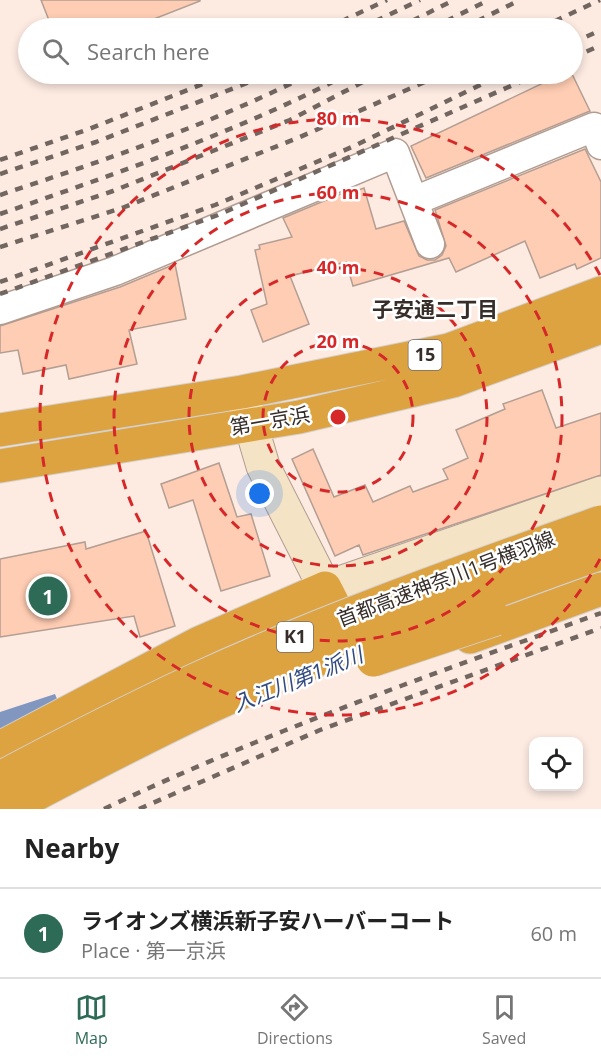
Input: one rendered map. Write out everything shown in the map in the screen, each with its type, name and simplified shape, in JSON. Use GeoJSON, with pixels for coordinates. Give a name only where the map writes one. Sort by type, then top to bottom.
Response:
{"type":"FeatureCollection","features":[{"type":"Feature","properties":{"kind":"highway","name":"第一京浜"},"geometry":{"type":"LineString","coordinates":[[0,430],[242,392],[449,350],[601,293]]}},
{"type":"Feature","properties":{"kind":"highway","name":"第一京浜"},"geometry":{"type":"LineString","coordinates":[[0,466],[250,425],[453,381],[601,327]]}},
{"type":"Feature","properties":{"kind":"highway","name":"首都高速神奈川1号横羽線"},"geometry":{"type":"LineString","coordinates":[[0,778],[195,680],[286,640],[601,522]]}},
{"type":"Feature","properties":{"kind":"highway","name":"首都高速神奈川1号横羽線"},"geometry":{"type":"LineString","coordinates":[[8,809],[212,706],[381,634],[601,553]]}},
{"type":"Feature","properties":{"kind":"highway"},"geometry":{"type":"LineString","coordinates":[[133,744],[601,581]]}},
{"type":"Feature","properties":{"kind":"highway"},"geometry":{"type":"LineString","coordinates":[[0,748],[132,677],[288,602],[325,588],[347,635],[358,649],[373,657],[393,660],[415,657],[601,589]]}},
{"type":"Feature","properties":{"kind":"street"},"geometry":{"type":"LineString","coordinates":[[414,201],[594,126],[601,145]]}},
{"type":"Feature","properties":{"kind":"street"},"geometry":{"type":"LineString","coordinates":[[0,310],[115,271],[395,153],[430,244]]}},
{"type":"Feature","properties":{"kind":"street"},"geometry":{"type":"LineString","coordinates":[[242,392],[263,466],[325,588],[601,493]]}},
{"type":"Feature","properties":{"kind":"water"},"geometry":{"type":"Polygon","coordinates":[[[55,694],[59,704],[0,738],[0,712],[55,694]]]}},
{"type":"Feature","properties":{"kind":"building"},"geometry":{"type":"Polygon","coordinates":[[[41,0],[200,0],[157,18],[48,18],[41,0]]]}},
{"type":"Feature","properties":{"kind":"building"},"geometry":{"type":"Polygon","coordinates":[[[541,84],[577,84],[590,111],[426,178],[411,146],[541,84]]]}},
{"type":"Feature","properties":{"kind":"building"},"geometry":{"type":"Polygon","coordinates":[[[585,149],[601,182],[601,258],[577,269],[575,264],[540,278],[525,241],[456,272],[449,258],[353,286],[346,262],[290,276],[309,324],[263,342],[251,310],[267,304],[255,250],[260,249],[259,245],[292,237],[283,218],[355,188],[356,191],[364,188],[376,229],[404,221],[419,256],[427,260],[435,260],[442,255],[446,246],[435,210],[585,149]]]}},
{"type":"Feature","properties":{"kind":"building"},"geometry":{"type":"Polygon","coordinates":[[[175,264],[186,319],[129,330],[137,364],[69,379],[66,365],[23,374],[18,350],[0,353],[0,326],[120,287],[175,264]]]}},
{"type":"Feature","properties":{"kind":"building"},"geometry":{"type":"Polygon","coordinates":[[[542,390],[556,428],[601,413],[601,475],[363,555],[359,545],[335,556],[292,459],[313,449],[334,497],[365,485],[373,502],[410,486],[413,492],[448,479],[443,469],[468,458],[456,430],[505,409],[503,404],[542,390]]]}},
{"type":"Feature","properties":{"kind":"building"},"geometry":{"type":"Polygon","coordinates":[[[219,463],[237,517],[251,514],[270,576],[221,591],[193,500],[169,508],[161,484],[219,463]]]}},
{"type":"Feature","properties":{"kind":"building"},"geometry":{"type":"Polygon","coordinates":[[[146,531],[175,626],[140,637],[134,616],[0,637],[0,559],[85,542],[86,549],[146,531]]]}},
{"type":"Feature","properties":{"kind":"railway"},"geometry":{"type":"LineString","coordinates":[[348,18],[387,0]]}},
{"type":"Feature","properties":{"kind":"railway"},"geometry":{"type":"LineString","coordinates":[[382,18],[420,0]]}},
{"type":"Feature","properties":{"kind":"railway"},"geometry":{"type":"LineString","coordinates":[[418,18],[454,0]]}},
{"type":"Feature","properties":{"kind":"railway"},"geometry":{"type":"LineString","coordinates":[[452,18],[489,0]]}},
{"type":"Feature","properties":{"kind":"railway"},"geometry":{"type":"LineString","coordinates":[[483,18],[520,0]]}},
{"type":"Feature","properties":{"kind":"railway"},"geometry":{"type":"LineString","coordinates":[[561,18],[600,0]]}},
{"type":"Feature","properties":{"kind":"railway"},"geometry":{"type":"LineString","coordinates":[[583,38],[601,30]]}},
{"type":"Feature","properties":{"kind":"railway"},"geometry":{"type":"LineString","coordinates":[[583,53],[601,45]]}},
{"type":"Feature","properties":{"kind":"railway"},"geometry":{"type":"LineString","coordinates":[[0,160],[89,129],[203,84]]}},
{"type":"Feature","properties":{"kind":"railway"},"geometry":{"type":"LineString","coordinates":[[0,174],[96,142],[244,84]]}},
{"type":"Feature","properties":{"kind":"railway"},"geometry":{"type":"LineString","coordinates":[[0,195],[118,155],[197,125],[289,84]]}},
{"type":"Feature","properties":{"kind":"railway"},"geometry":{"type":"LineString","coordinates":[[0,214],[133,167],[220,133],[328,84]]}},
{"type":"Feature","properties":{"kind":"railway"},"geometry":{"type":"LineString","coordinates":[[0,229],[113,191],[290,120],[359,84]]}},
{"type":"Feature","properties":{"kind":"railway"},"geometry":{"type":"LineString","coordinates":[[0,247],[122,208],[300,137],[420,84]]}},
{"type":"Feature","properties":{"kind":"railway"},"geometry":{"type":"LineString","coordinates":[[0,282],[215,205],[352,147],[482,84]]}},
{"type":"Feature","properties":{"kind":"railway"},"geometry":{"type":"LineString","coordinates":[[0,294],[218,215],[515,84]]}},
{"type":"Feature","properties":{"kind":"railway"},"geometry":{"type":"LineString","coordinates":[[104,809],[288,729],[601,613]]}},
{"type":"Feature","properties":{"kind":"railway"},"geometry":{"type":"LineString","coordinates":[[139,809],[320,730],[601,628]]}},
{"type":"Feature","properties":{"kind":"place","name":"ライオンズ横浜新子安ハーバーコート"},"geometry":{"type":"Point","coordinates":[48,596]}},
{"type":"Feature","properties":{"kind":"district","name":"子安通二丁目"},"geometry":{"type":"Point","coordinates":[435,310]}},
{"type":"Feature","properties":{"kind":"water label","name":"入江川第1派川"},"geometry":{"type":"Point","coordinates":[298,680]}}]}
